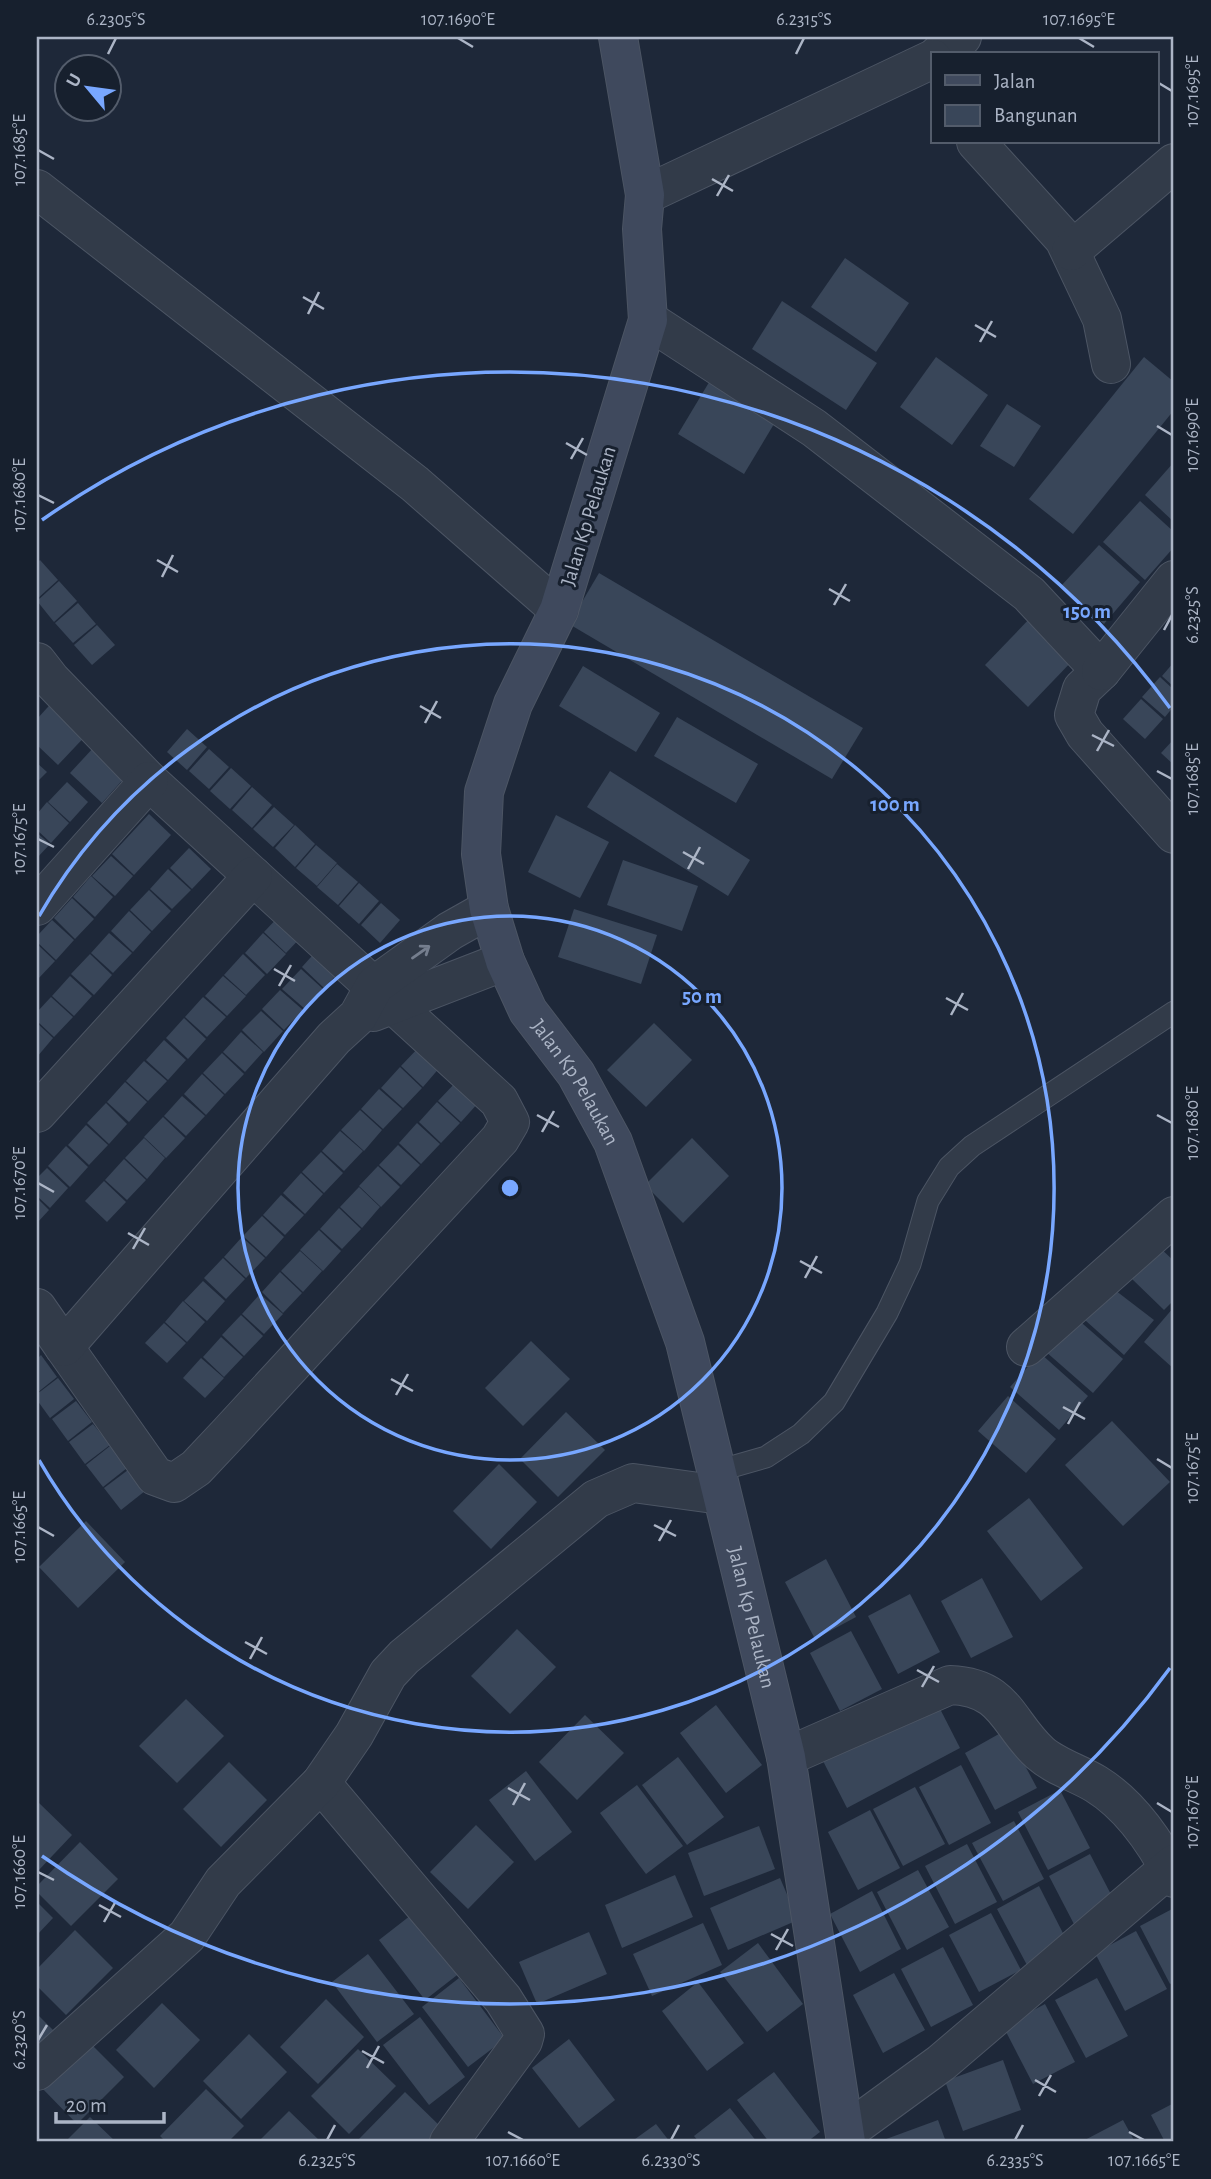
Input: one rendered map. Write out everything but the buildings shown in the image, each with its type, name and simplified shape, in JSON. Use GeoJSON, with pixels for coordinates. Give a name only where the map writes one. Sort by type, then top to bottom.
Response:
{"type":"FeatureCollection","features":[{"type":"Feature","properties":{"kind":"street","name":"Jalan Kp Pelaukan"},"geometry":{"type":"LineString","coordinates":[[618,37],[645,195],[642,229],[648,320],[559,610],[513,704],[484,792],[481,854],[489,909],[505,961],[528,1011],[576,1074],[613,1142],[685,1342],[786,1757],[845,2137]]}},
{"type":"Feature","properties":{"kind":"street"},"geometry":{"type":"LineString","coordinates":[[945,52],[962,37]]}},
{"type":"Feature","properties":{"kind":"street"},"geometry":{"type":"LineString","coordinates":[[645,195],[769,134],[931,64]]}},
{"type":"Feature","properties":{"kind":"street"},"geometry":{"type":"LineString","coordinates":[[978,144],[1064,239],[1102,320],[1111,364]]}},
{"type":"Feature","properties":{"kind":"street"},"geometry":{"type":"LineString","coordinates":[[1071,251],[1174,163]]}},
{"type":"Feature","properties":{"kind":"street"},"geometry":{"type":"LineString","coordinates":[[37,189],[415,485],[559,610]]}},
{"type":"Feature","properties":{"kind":"street"},"geometry":{"type":"LineString","coordinates":[[648,320],[814,428],[1029,594],[1101,671]]}},
{"type":"Feature","properties":{"kind":"street"},"geometry":{"type":"LineString","coordinates":[[1174,580],[1101,671],[1083,689],[1074,715],[1085,734],[1174,834]]}},
{"type":"Feature","properties":{"kind":"street"},"geometry":{"type":"LineString","coordinates":[[37,1308],[155,1476],[174,1483],[196,1468],[500,1139],[510,1122],[499,1101],[375,1002],[253,876],[41,679]]}},
{"type":"Feature","properties":{"kind":"street"},"geometry":{"type":"LineString","coordinates":[[37,906],[149,781]]}},
{"type":"Feature","properties":{"kind":"street"},"geometry":{"type":"LineString","coordinates":[[37,1113],[253,876]]}},
{"type":"Feature","properties":{"kind":"street"},"geometry":{"type":"LineString","coordinates":[[64,1347],[334,1038],[489,909]]}},
{"type":"Feature","properties":{"kind":"street"},"geometry":{"type":"LineString","coordinates":[[375,1002],[505,961]]}},
{"type":"Feature","properties":{"kind":"street"},"geometry":{"type":"LineString","coordinates":[[1026,1347],[1174,1216]]}},
{"type":"Feature","properties":{"kind":"street"},"geometry":{"type":"LineString","coordinates":[[37,2071],[187,1936],[223,1882],[321,1783],[354,1735],[388,1674],[404,1657],[596,1499],[633,1483],[719,1483]]}},
{"type":"Feature","properties":{"kind":"street"},"geometry":{"type":"LineString","coordinates":[[786,1757],[950,1685],[971,1688],[991,1696],[1014,1718],[1039,1751],[1098,1785],[1121,1804],[1140,1824],[1172,1870],[941,2063],[845,2137]]}},
{"type":"Feature","properties":{"kind":"street"},"geometry":{"type":"LineString","coordinates":[[321,1783],[503,1999],[525,2034],[523,2041],[449,2142]]}},
{"type":"Feature","properties":{"kind":"lane"},"geometry":{"type":"LineString","coordinates":[[719,1483],[801,1434],[834,1402],[887,1313],[910,1264],[928,1201],[949,1167],[972,1146],[1174,1012]]}}]}
